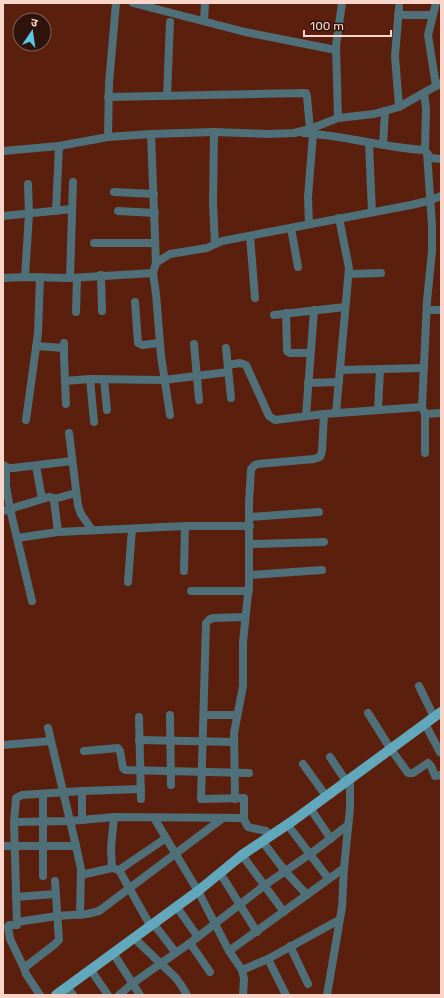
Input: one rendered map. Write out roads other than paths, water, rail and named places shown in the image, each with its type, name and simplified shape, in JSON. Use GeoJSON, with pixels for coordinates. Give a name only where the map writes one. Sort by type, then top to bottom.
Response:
{"type":"FeatureCollection","features":[{"type":"Feature","properties":{"kind":"main road"},"geometry":{"type":"LineString","coordinates":[[56,995],[198,891],[242,855],[310,808],[390,748],[438,715]]}},
{"type":"Feature","properties":{"kind":"street"},"geometry":{"type":"LineString","coordinates":[[108,137],[108,97],[116,3]]}},
{"type":"Feature","properties":{"kind":"street"},"geometry":{"type":"LineString","coordinates":[[133,3],[204,22],[286,41],[336,50]]}},
{"type":"Feature","properties":{"kind":"street"},"geometry":{"type":"LineString","coordinates":[[204,22],[205,3]]}},
{"type":"Feature","properties":{"kind":"street"},"geometry":{"type":"LineString","coordinates":[[338,118],[336,50],[342,3]]}},
{"type":"Feature","properties":{"kind":"street"},"geometry":{"type":"LineString","coordinates":[[312,131],[322,123],[338,118],[374,114],[399,107],[438,84],[428,40],[432,15],[436,3]]}},
{"type":"Feature","properties":{"kind":"street"},"geometry":{"type":"LineString","coordinates":[[399,107],[395,56],[398,11],[432,15]]}},
{"type":"Feature","properties":{"kind":"street"},"geometry":{"type":"LineString","coordinates":[[167,96],[170,22]]}},
{"type":"Feature","properties":{"kind":"street"},"geometry":{"type":"LineString","coordinates":[[108,97],[306,93],[308,97],[312,131],[308,196],[310,224]]}},
{"type":"Feature","properties":{"kind":"street"},"geometry":{"type":"LineString","coordinates":[[424,93],[426,108],[426,152],[432,251],[426,310],[423,411],[425,453]]}},
{"type":"Feature","properties":{"kind":"street"},"geometry":{"type":"LineString","coordinates":[[383,145],[385,111]]}},
{"type":"Feature","properties":{"kind":"street"},"geometry":{"type":"LineString","coordinates":[[3,151],[58,146],[108,137],[151,134],[214,132],[268,134],[312,131],[369,143],[426,152],[431,158],[441,159]]}},
{"type":"Feature","properties":{"kind":"street"},"geometry":{"type":"LineString","coordinates":[[214,132],[213,204],[215,244]]}},
{"type":"Feature","properties":{"kind":"street"},"geometry":{"type":"LineString","coordinates":[[151,134],[156,263],[153,273],[164,380],[170,416]]}},
{"type":"Feature","properties":{"kind":"street"},"geometry":{"type":"LineString","coordinates":[[369,143],[372,212]]}},
{"type":"Feature","properties":{"kind":"street"},"geometry":{"type":"LineString","coordinates":[[56,211],[58,146]]}},
{"type":"Feature","properties":{"kind":"street"},"geometry":{"type":"LineString","coordinates":[[73,182],[72,209],[76,312]]}},
{"type":"Feature","properties":{"kind":"street"},"geometry":{"type":"LineString","coordinates":[[25,277],[29,214],[28,184]]}},
{"type":"Feature","properties":{"kind":"street"},"geometry":{"type":"LineString","coordinates":[[114,192],[154,194]]}},
{"type":"Feature","properties":{"kind":"street"},"geometry":{"type":"LineString","coordinates":[[156,263],[170,254],[207,248],[222,241],[372,212],[430,200],[441,196]]}},
{"type":"Feature","properties":{"kind":"street"},"geometry":{"type":"LineString","coordinates":[[3,216],[72,209]]}},
{"type":"Feature","properties":{"kind":"street"},"geometry":{"type":"LineString","coordinates":[[118,211],[155,213]]}},
{"type":"Feature","properties":{"kind":"street"},"geometry":{"type":"LineString","coordinates":[[336,413],[348,274],[348,262],[340,218]]}},
{"type":"Feature","properties":{"kind":"street"},"geometry":{"type":"LineString","coordinates":[[291,228],[298,267]]}},
{"type":"Feature","properties":{"kind":"street"},"geometry":{"type":"LineString","coordinates":[[250,236],[256,298]]}},
{"type":"Feature","properties":{"kind":"street"},"geometry":{"type":"LineString","coordinates":[[94,243],[155,243]]}},
{"type":"Feature","properties":{"kind":"street"},"geometry":{"type":"LineString","coordinates":[[3,278],[74,278],[101,275],[153,273]]}},
{"type":"Feature","properties":{"kind":"street"},"geometry":{"type":"LineString","coordinates":[[348,274],[381,273]]}},
{"type":"Feature","properties":{"kind":"street"},"geometry":{"type":"LineString","coordinates":[[101,275],[102,311]]}},
{"type":"Feature","properties":{"kind":"street"},"geometry":{"type":"LineString","coordinates":[[26,420],[36,346],[40,300],[40,277]]}},
{"type":"Feature","properties":{"kind":"street"},"geometry":{"type":"LineString","coordinates":[[135,302],[138,343],[142,345],[160,343]]}},
{"type":"Feature","properties":{"kind":"street"},"geometry":{"type":"LineString","coordinates":[[274,315],[345,307]]}},
{"type":"Feature","properties":{"kind":"street"},"geometry":{"type":"LineString","coordinates":[[306,416],[314,310]]}},
{"type":"Feature","properties":{"kind":"street"},"geometry":{"type":"LineString","coordinates":[[426,310],[441,310]]}},
{"type":"Feature","properties":{"kind":"street"},"geometry":{"type":"LineString","coordinates":[[286,313],[287,351],[290,353],[310,353]]}},
{"type":"Feature","properties":{"kind":"street"},"geometry":{"type":"LineString","coordinates":[[194,344],[199,400]]}},
{"type":"Feature","properties":{"kind":"street"},"geometry":{"type":"LineString","coordinates":[[36,346],[64,346],[66,404]]}},
{"type":"Feature","properties":{"kind":"street"},"geometry":{"type":"LineString","coordinates":[[226,348],[231,398]]}},
{"type":"Feature","properties":{"kind":"street"},"geometry":{"type":"LineString","coordinates":[[65,381],[90,379],[164,380],[197,377],[242,364],[248,367],[271,418],[275,420],[324,414],[378,410],[441,413]]}},
{"type":"Feature","properties":{"kind":"street"},"geometry":{"type":"LineString","coordinates":[[340,370],[424,368]]}},
{"type":"Feature","properties":{"kind":"street"},"geometry":{"type":"LineString","coordinates":[[378,410],[380,369]]}},
{"type":"Feature","properties":{"kind":"street"},"geometry":{"type":"LineString","coordinates":[[90,379],[94,422]]}},
{"type":"Feature","properties":{"kind":"street"},"geometry":{"type":"LineString","coordinates":[[104,379],[107,410]]}},
{"type":"Feature","properties":{"kind":"street"},"geometry":{"type":"LineString","coordinates":[[308,383],[339,382]]}},
{"type":"Feature","properties":{"kind":"street"},"geometry":{"type":"LineString","coordinates":[[235,799],[234,742],[237,715],[243,686],[245,617],[250,575],[250,473],[253,467],[258,464],[314,459],[320,457],[322,451],[324,414]]}},
{"type":"Feature","properties":{"kind":"street"},"geometry":{"type":"LineString","coordinates":[[69,433],[79,510],[92,530]]}},
{"type":"Feature","properties":{"kind":"street"},"geometry":{"type":"LineString","coordinates":[[32,601],[17,538],[7,510],[5,466],[10,468],[72,461]]}},
{"type":"Feature","properties":{"kind":"street"},"geometry":{"type":"LineString","coordinates":[[36,466],[42,499]]}},
{"type":"Feature","properties":{"kind":"street"},"geometry":{"type":"LineString","coordinates":[[7,510],[49,497],[54,498],[76,493]]}},
{"type":"Feature","properties":{"kind":"street"},"geometry":{"type":"LineString","coordinates":[[54,498],[58,532]]}},
{"type":"Feature","properties":{"kind":"street"},"geometry":{"type":"LineString","coordinates":[[250,517],[319,512]]}},
{"type":"Feature","properties":{"kind":"street"},"geometry":{"type":"LineString","coordinates":[[17,538],[58,532],[92,530],[185,526],[250,526]]}},
{"type":"Feature","properties":{"kind":"street"},"geometry":{"type":"LineString","coordinates":[[184,571],[185,526]]}},
{"type":"Feature","properties":{"kind":"street"},"geometry":{"type":"LineString","coordinates":[[128,582],[132,528]]}},
{"type":"Feature","properties":{"kind":"street"},"geometry":{"type":"LineString","coordinates":[[250,544],[324,542]]}},
{"type":"Feature","properties":{"kind":"street"},"geometry":{"type":"LineString","coordinates":[[250,575],[322,570]]}},
{"type":"Feature","properties":{"kind":"street"},"geometry":{"type":"LineString","coordinates":[[191,591],[249,591]]}},
{"type":"Feature","properties":{"kind":"street"},"geometry":{"type":"LineString","coordinates":[[245,617],[214,618],[210,619],[206,624],[201,799],[244,798],[243,818],[248,827],[266,831],[271,835]]}},
{"type":"Feature","properties":{"kind":"street"},"geometry":{"type":"LineString","coordinates":[[419,686],[438,715]]}},
{"type":"Feature","properties":{"kind":"street"},"geometry":{"type":"LineString","coordinates":[[368,713],[408,773],[413,773],[428,763],[435,776],[441,775]]}},
{"type":"Feature","properties":{"kind":"street"},"geometry":{"type":"LineString","coordinates":[[170,715],[171,785]]}},
{"type":"Feature","properties":{"kind":"street"},"geometry":{"type":"LineString","coordinates":[[204,715],[237,715]]}},
{"type":"Feature","properties":{"kind":"street"},"geometry":{"type":"LineString","coordinates":[[139,717],[141,799]]}},
{"type":"Feature","properties":{"kind":"street"},"geometry":{"type":"LineString","coordinates":[[425,724],[440,752]]}},
{"type":"Feature","properties":{"kind":"street"},"geometry":{"type":"LineString","coordinates":[[48,728],[76,846],[81,875],[80,915]]}},
{"type":"Feature","properties":{"kind":"street"},"geometry":{"type":"LineString","coordinates":[[3,745],[51,740]]}},
{"type":"Feature","properties":{"kind":"street"},"geometry":{"type":"LineString","coordinates":[[140,740],[234,742]]}},
{"type":"Feature","properties":{"kind":"street"},"geometry":{"type":"LineString","coordinates":[[84,751],[118,748],[120,751],[123,769],[249,773]]}},
{"type":"Feature","properties":{"kind":"street"},"geometry":{"type":"LineString","coordinates":[[327,995],[338,920],[342,907],[350,808],[348,780],[330,756]]}},
{"type":"Feature","properties":{"kind":"street"},"geometry":{"type":"LineString","coordinates":[[303,764],[326,796]]}},
{"type":"Feature","properties":{"kind":"street"},"geometry":{"type":"LineString","coordinates":[[40,995],[26,974],[10,940],[8,926],[18,925],[14,822],[17,796],[82,791],[141,789]]}},
{"type":"Feature","properties":{"kind":"street"},"geometry":{"type":"LineString","coordinates":[[82,791],[82,820]]}},
{"type":"Feature","properties":{"kind":"street"},"geometry":{"type":"LineString","coordinates":[[43,794],[43,876]]}},
{"type":"Feature","properties":{"kind":"street"},"geometry":{"type":"LineString","coordinates":[[310,808],[331,839]]}},
{"type":"Feature","properties":{"kind":"street"},"geometry":{"type":"LineString","coordinates":[[14,822],[70,821],[114,818],[243,818]]}},
{"type":"Feature","properties":{"kind":"street"},"geometry":{"type":"LineString","coordinates":[[114,818],[111,848],[115,869],[129,887],[152,924],[176,953]]}},
{"type":"Feature","properties":{"kind":"street"},"geometry":{"type":"LineString","coordinates":[[154,818],[198,891],[229,951],[242,970],[244,979],[243,995]]}},
{"type":"Feature","properties":{"kind":"street"},"geometry":{"type":"LineString","coordinates":[[17,922],[57,916],[80,915],[99,911],[223,818]]}},
{"type":"Feature","properties":{"kind":"street"},"geometry":{"type":"LineString","coordinates":[[287,824],[328,878]]}},
{"type":"Feature","properties":{"kind":"street"},"geometry":{"type":"LineString","coordinates":[[119,995],[133,983],[198,937],[265,885],[311,854],[348,825]]}},
{"type":"Feature","properties":{"kind":"street"},"geometry":{"type":"LineString","coordinates":[[81,875],[115,869],[166,838]]}},
{"type":"Feature","properties":{"kind":"street"},"geometry":{"type":"LineString","coordinates":[[262,841],[285,871],[307,895]]}},
{"type":"Feature","properties":{"kind":"street"},"geometry":{"type":"LineString","coordinates":[[3,846],[76,846]]}},
{"type":"Feature","properties":{"kind":"street"},"geometry":{"type":"LineString","coordinates":[[242,855],[284,912]]}},
{"type":"Feature","properties":{"kind":"street"},"geometry":{"type":"LineString","coordinates":[[229,951],[257,932],[328,878],[344,868]]}},
{"type":"Feature","properties":{"kind":"street"},"geometry":{"type":"LineString","coordinates":[[220,873],[257,932]]}},
{"type":"Feature","properties":{"kind":"street"},"geometry":{"type":"LineString","coordinates":[[24,968],[58,942],[59,938],[54,881]]}},
{"type":"Feature","properties":{"kind":"street"},"geometry":{"type":"LineString","coordinates":[[16,897],[55,894]]}},
{"type":"Feature","properties":{"kind":"street"},"geometry":{"type":"LineString","coordinates":[[176,906],[198,937]]}},
{"type":"Feature","properties":{"kind":"street"},"geometry":{"type":"LineString","coordinates":[[242,970],[268,959],[338,920]]}},
{"type":"Feature","properties":{"kind":"street"},"geometry":{"type":"LineString","coordinates":[[134,938],[181,984],[187,995]]}},
{"type":"Feature","properties":{"kind":"street"},"geometry":{"type":"LineString","coordinates":[[190,943],[210,972]]}},
{"type":"Feature","properties":{"kind":"street"},"geometry":{"type":"LineString","coordinates":[[290,946],[308,984]]}},
{"type":"Feature","properties":{"kind":"street"},"geometry":{"type":"LineString","coordinates":[[113,953],[140,995]]}},
{"type":"Feature","properties":{"kind":"street"},"geometry":{"type":"LineString","coordinates":[[268,959],[286,995]]}},
{"type":"Feature","properties":{"kind":"street"},"geometry":{"type":"LineString","coordinates":[[90,969],[108,995]]}},
{"type":"Feature","properties":{"kind":"street"},"geometry":{"type":"LineString","coordinates":[[66,987],[73,995]]}}]}
